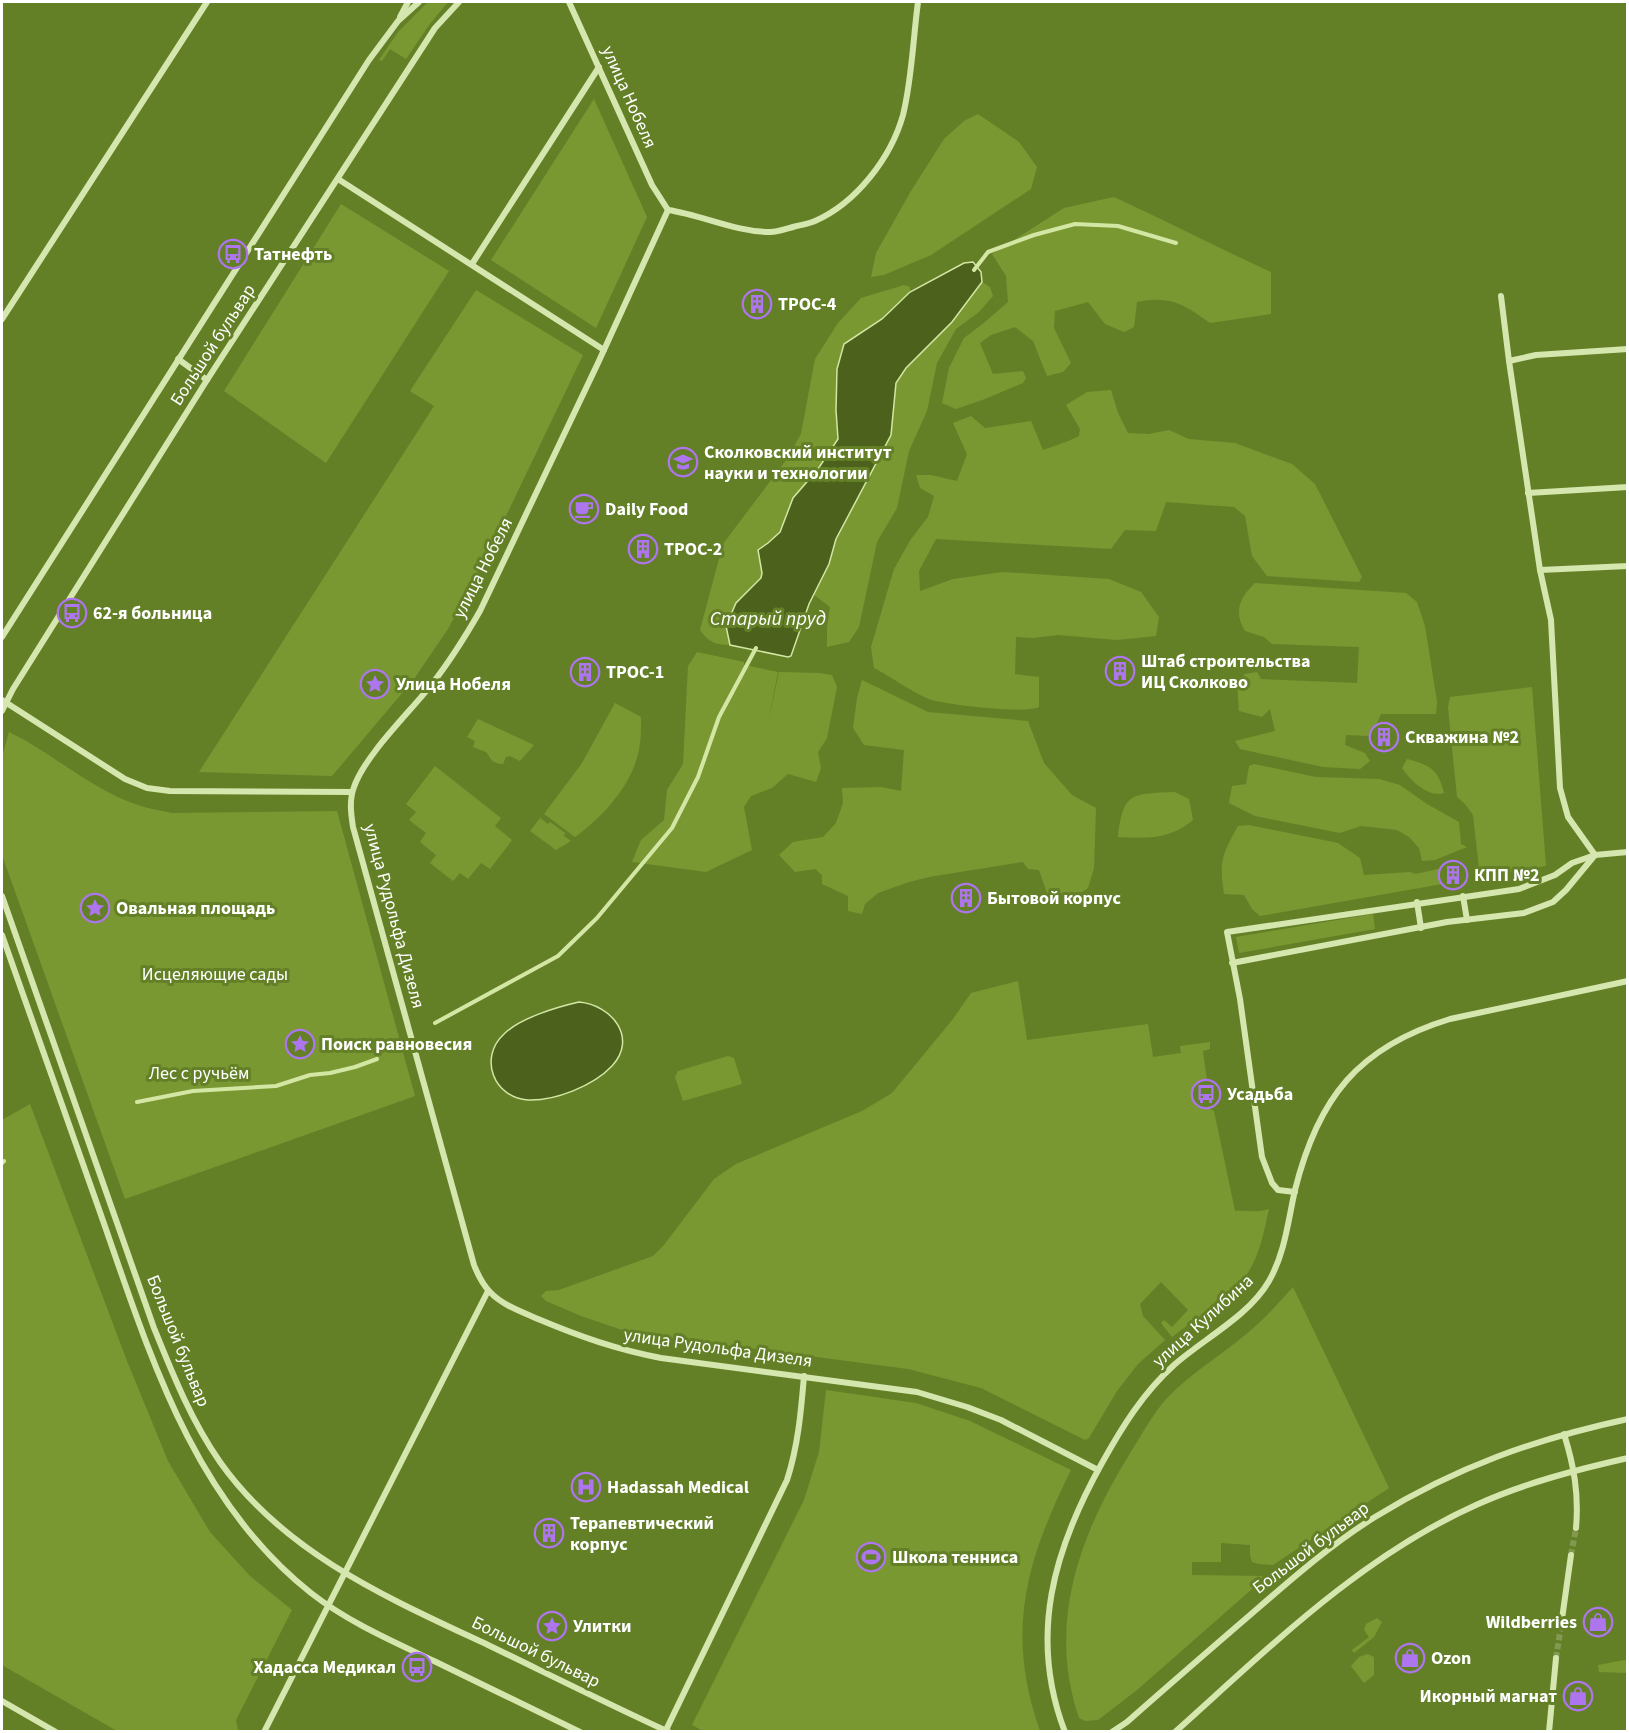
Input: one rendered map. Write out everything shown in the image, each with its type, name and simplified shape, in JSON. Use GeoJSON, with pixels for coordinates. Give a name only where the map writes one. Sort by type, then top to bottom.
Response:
{"type":"FeatureCollection","features":[{"type":"Feature","properties":{"kind":"street"},"geometry":{"type":"LineString","coordinates":[[2,319],[207,2]]}},
{"type":"Feature","properties":{"kind":"street"},"geometry":{"type":"LineString","coordinates":[[398,21],[408,2]]}},
{"type":"Feature","properties":{"kind":"street","name":"Большой бульвар"},"geometry":{"type":"LineString","coordinates":[[2,637],[369,60],[398,21],[419,2]]}},
{"type":"Feature","properties":{"kind":"street","name":"Большой бульвар"},"geometry":{"type":"LineString","coordinates":[[2,711],[3,702],[207,380],[435,28],[459,2]]}},
{"type":"Feature","properties":{"kind":"street","name":"улица Нобеля"},"geometry":{"type":"LineString","coordinates":[[352,792],[359,774],[372,755],[433,683],[461,644],[497,577],[668,210],[652,185],[569,2]]}},
{"type":"Feature","properties":{"kind":"street"},"geometry":{"type":"LineString","coordinates":[[668,210],[686,212],[747,229],[771,232],[813,222],[840,207],[880,164],[898,126],[908,83],[918,2]]}},
{"type":"Feature","properties":{"kind":"street"},"geometry":{"type":"LineString","coordinates":[[471,264],[599,67]]}},
{"type":"Feature","properties":{"kind":"street"},"geometry":{"type":"LineString","coordinates":[[338,179],[604,350]]}},
{"type":"Feature","properties":{"kind":"street"},"geometry":{"type":"LineString","coordinates":[[1501,296],[1528,493],[1540,570],[1551,620],[1560,788],[1568,817],[1595,855]]}},
{"type":"Feature","properties":{"kind":"street"},"geometry":{"type":"LineString","coordinates":[[1509,361],[1536,355],[1628,349]]}},
{"type":"Feature","properties":{"kind":"street"},"geometry":{"type":"LineString","coordinates":[[178,359],[207,380]]}},
{"type":"Feature","properties":{"kind":"street"},"geometry":{"type":"LineString","coordinates":[[1528,493],[1628,487]]}},
{"type":"Feature","properties":{"kind":"street"},"geometry":{"type":"LineString","coordinates":[[1540,570],[1628,566]]}},
{"type":"Feature","properties":{"kind":"street"},"geometry":{"type":"LineString","coordinates":[[3,702],[125,779],[147,788],[187,791],[352,792]]}},
{"type":"Feature","properties":{"kind":"street","name":"улица Рудольфа Дизеля"},"geometry":{"type":"LineString","coordinates":[[352,792],[351,809],[356,838],[474,1265],[479,1278],[496,1298],[585,1339],[624,1351],[661,1358],[887,1387],[941,1398],[1001,1420],[1098,1470]]}},
{"type":"Feature","properties":{"kind":"street"},"geometry":{"type":"LineString","coordinates":[[1295,1192],[1278,1190],[1272,1183],[1262,1157],[1240,999],[1227,932],[1417,902],[1519,889],[1555,875],[1572,863],[1595,855],[1628,852]]}},
{"type":"Feature","properties":{"kind":"street"},"geometry":{"type":"LineString","coordinates":[[1232,963],[1467,920],[1524,913],[1553,902],[1595,855]]}},
{"type":"Feature","properties":{"kind":"street","name":"Большой бульвар"},"geometry":{"type":"LineString","coordinates":[[2,896],[154,1328],[179,1391],[221,1464],[247,1494],[303,1546],[344,1573],[393,1600],[667,1731]]}},
{"type":"Feature","properties":{"kind":"street"},"geometry":{"type":"LineString","coordinates":[[1463,896],[1467,920]]}},
{"type":"Feature","properties":{"kind":"street"},"geometry":{"type":"LineString","coordinates":[[1417,902],[1421,928]]}},
{"type":"Feature","properties":{"kind":"street","name":"Большой бульвар"},"geometry":{"type":"LineString","coordinates":[[2,935],[143,1334],[169,1400],[189,1442],[233,1510],[257,1541],[288,1573],[328,1605],[376,1634],[580,1731]]}},
{"type":"Feature","properties":{"kind":"street","name":"улица Кулибина"},"geometry":{"type":"LineString","coordinates":[[1065,1731],[1056,1708],[1049,1678],[1047,1622],[1051,1591],[1060,1556],[1073,1521],[1098,1470],[1139,1402],[1175,1364],[1235,1317],[1263,1291],[1278,1262],[1284,1243],[1302,1162],[1320,1117],[1346,1080],[1361,1064],[1380,1050],[1422,1027],[1628,981]]}},
{"type":"Feature","properties":{"kind":"street"},"geometry":{"type":"LineString","coordinates":[[264,1731],[489,1291]]}},
{"type":"Feature","properties":{"kind":"street"},"geometry":{"type":"LineString","coordinates":[[667,1731],[787,1480],[794,1460],[799,1433],[804,1376]]}},
{"type":"Feature","properties":{"kind":"street","name":"Большой бульвар"},"geometry":{"type":"LineString","coordinates":[[1112,1731],[1127,1722],[1337,1543],[1375,1517],[1448,1477],[1498,1455],[1564,1434],[1628,1419]]}},
{"type":"Feature","properties":{"kind":"street"},"geometry":{"type":"LineString","coordinates":[[1564,1434],[1574,1470],[1578,1502],[1576,1528]]}},
{"type":"Feature","properties":{"kind":"street"},"geometry":{"type":"LineString","coordinates":[[1175,1731],[1316,1607],[1376,1561],[1437,1524],[1475,1505],[1535,1481],[1628,1458]]}},
{"type":"Feature","properties":{"kind":"street"},"geometry":{"type":"LineString","coordinates":[[1561,1626],[1571,1555]]}},
{"type":"Feature","properties":{"kind":"street"},"geometry":{"type":"LineString","coordinates":[[1550,1731],[1556,1658]]}},
{"type":"Feature","properties":{"kind":"street"},"geometry":{"type":"LineString","coordinates":[[2,1701],[56,1731]]}},
{"type":"Feature","properties":{"kind":"green space"},"geometry":{"type":"Polygon","coordinates":[[[428,2],[448,2],[406,59],[390,49],[382,61],[379,60],[398,32],[428,2]]]}},
{"type":"Feature","properties":{"kind":"green space"},"geometry":{"type":"Polygon","coordinates":[[[594,99],[647,217],[596,328],[491,260],[594,99]]]}},
{"type":"Feature","properties":{"kind":"green space"},"geometry":{"type":"Polygon","coordinates":[[[978,114],[1019,142],[1037,167],[1031,189],[931,255],[884,275],[871,277],[876,253],[944,139],[964,121],[978,114]]]}},
{"type":"Feature","properties":{"kind":"green space"},"geometry":{"type":"Polygon","coordinates":[[[1114,197],[1271,272],[1271,314],[1210,323],[1184,306],[1168,301],[1149,300],[1137,302],[1134,327],[1124,332],[1105,324],[1088,302],[1055,311],[1054,328],[1071,363],[1063,372],[1047,376],[1033,341],[1015,327],[991,335],[980,343],[993,374],[1023,371],[1026,378],[1023,383],[956,409],[942,403],[949,368],[964,338],[1008,302],[1006,276],[992,254],[1064,208],[1114,197]]]}},
{"type":"Feature","properties":{"kind":"green space"},"geometry":{"type":"Polygon","coordinates":[[[341,204],[449,271],[326,463],[224,391],[341,204]]]}},
{"type":"Feature","properties":{"kind":"green space"},"geometry":{"type":"Polygon","coordinates":[[[982,282],[990,287],[993,296],[979,312],[956,329],[937,363],[927,411],[909,451],[897,508],[877,542],[859,627],[849,642],[827,647],[830,607],[814,595],[829,564],[836,539],[891,435],[896,383],[906,368],[952,322],[982,282]]]}},
{"type":"Feature","properties":{"kind":"green space"},"geometry":{"type":"Polygon","coordinates":[[[904,285],[910,287],[910,292],[882,319],[844,344],[837,369],[838,439],[777,534],[758,550],[761,578],[747,592],[726,626],[730,645],[713,642],[700,630],[723,544],[787,459],[801,434],[815,359],[838,323],[861,298],[904,285]]]}},
{"type":"Feature","properties":{"kind":"green space"},"geometry":{"type":"Polygon","coordinates":[[[476,290],[583,355],[484,562],[448,629],[414,679],[332,776],[199,772],[434,406],[410,391],[476,290]]]}},
{"type":"Feature","properties":{"kind":"green space"},"geometry":{"type":"Polygon","coordinates":[[[1111,390],[1118,413],[1128,433],[1149,434],[1169,430],[1189,439],[1235,443],[1292,464],[1315,484],[1362,577],[1359,582],[1267,576],[1252,556],[1245,516],[1234,507],[1166,502],[1156,531],[1125,530],[1111,549],[936,539],[919,571],[920,591],[953,579],[1003,572],[1109,579],[1141,592],[1159,617],[1156,636],[1117,640],[1058,635],[1033,638],[1016,637],[1015,674],[1039,677],[1039,707],[1031,709],[987,708],[932,700],[874,668],[871,647],[894,569],[911,539],[928,517],[934,496],[920,488],[916,475],[931,475],[957,481],[967,454],[953,423],[971,416],[985,428],[1031,421],[1043,450],[1079,436],[1080,429],[1066,405],[1087,392],[1111,390]]]}},
{"type":"Feature","properties":{"kind":"green space"},"geometry":{"type":"Polygon","coordinates":[[[1255,583],[1406,593],[1417,602],[1425,626],[1437,702],[1436,714],[1381,714],[1371,736],[1346,735],[1345,745],[1365,753],[1370,761],[1360,769],[1323,767],[1240,749],[1235,741],[1275,731],[1270,709],[1262,717],[1239,711],[1237,683],[1245,674],[1257,672],[1261,679],[1357,683],[1359,647],[1272,644],[1264,637],[1245,631],[1239,617],[1240,605],[1245,594],[1255,583]]]}},
{"type":"Feature","properties":{"kind":"green space"},"geometry":{"type":"Polygon","coordinates":[[[697,652],[778,672],[767,728],[779,672],[832,675],[837,687],[827,738],[818,752],[821,768],[816,782],[788,774],[772,788],[751,796],[744,807],[752,850],[706,872],[632,862],[641,840],[664,820],[667,790],[683,764],[688,666],[697,652]]]}},
{"type":"Feature","properties":{"kind":"green space"},"geometry":{"type":"Polygon","coordinates":[[[862,680],[928,712],[1028,721],[1044,763],[1072,795],[1096,808],[1094,868],[1088,888],[1082,892],[1048,896],[1039,870],[1028,869],[1023,862],[909,882],[878,893],[865,904],[862,914],[848,911],[848,896],[822,884],[822,875],[815,869],[795,872],[779,855],[793,842],[823,837],[836,823],[843,803],[842,788],[881,787],[901,791],[904,750],[864,745],[853,728],[862,680]]]}},
{"type":"Feature","properties":{"kind":"green space"},"geometry":{"type":"Polygon","coordinates":[[[1532,687],[1546,866],[1480,877],[1473,815],[1457,797],[1448,707],[1450,697],[1532,687]]]}},
{"type":"Feature","properties":{"kind":"green space"},"geometry":{"type":"Polygon","coordinates":[[[615,703],[641,717],[640,746],[635,763],[630,776],[615,799],[596,820],[575,837],[544,814],[582,763],[615,703]]]}},
{"type":"Feature","properties":{"kind":"green space"},"geometry":{"type":"Polygon","coordinates":[[[478,719],[534,745],[520,761],[510,756],[506,757],[503,764],[496,763],[486,752],[473,747],[475,741],[467,737],[478,719]]]}},
{"type":"Feature","properties":{"kind":"green space","name":"Исцеляющие сады"},"geometry":{"type":"Polygon","coordinates":[[[9,732],[112,794],[149,808],[172,813],[337,811],[415,1096],[125,1199],[2,855],[2,757],[9,732]]]}},
{"type":"Feature","properties":{"kind":"green space"},"geometry":{"type":"Polygon","coordinates":[[[1407,759],[1422,763],[1432,769],[1439,778],[1444,793],[1432,793],[1415,783],[1402,768],[1407,759]]]}},
{"type":"Feature","properties":{"kind":"green space"},"geometry":{"type":"Polygon","coordinates":[[[1254,764],[1316,777],[1379,779],[1400,785],[1459,822],[1461,844],[1467,847],[1435,860],[1422,861],[1419,848],[1409,837],[1397,830],[1361,826],[1340,833],[1255,816],[1229,803],[1232,786],[1246,784],[1249,766],[1254,764]]]}},
{"type":"Feature","properties":{"kind":"green space"},"geometry":{"type":"Polygon","coordinates":[[[435,766],[501,818],[495,826],[512,840],[490,869],[481,863],[468,879],[460,873],[453,881],[430,863],[436,855],[420,842],[426,833],[409,820],[416,812],[406,804],[435,766]]]}},
{"type":"Feature","properties":{"kind":"green space"},"geometry":{"type":"Polygon","coordinates":[[[1175,792],[1189,799],[1193,820],[1184,827],[1167,834],[1149,837],[1118,837],[1123,811],[1133,798],[1149,793],[1175,792]]]}},
{"type":"Feature","properties":{"kind":"green space"},"geometry":{"type":"Polygon","coordinates":[[[540,818],[565,833],[564,836],[571,841],[556,850],[530,831],[540,818]]]}},
{"type":"Feature","properties":{"kind":"green space"},"geometry":{"type":"Polygon","coordinates":[[[1249,825],[1338,843],[1360,858],[1364,875],[1410,872],[1416,874],[1447,867],[1448,883],[1260,916],[1252,909],[1244,895],[1224,894],[1222,866],[1228,844],[1238,826],[1249,825]]]}},
{"type":"Feature","properties":{"kind":"green space"},"geometry":{"type":"Polygon","coordinates":[[[1373,914],[1375,929],[1239,953],[1236,937],[1373,914]]]}},
{"type":"Feature","properties":{"kind":"green space"},"geometry":{"type":"Polygon","coordinates":[[[1018,981],[1027,1040],[1148,1024],[1153,1057],[1181,1053],[1180,1046],[1210,1042],[1210,1049],[1203,1051],[1207,1081],[1202,1090],[1202,1098],[1203,1102],[1214,1111],[1235,1211],[1269,1209],[1258,1251],[1247,1274],[1232,1291],[1172,1337],[1161,1323],[1164,1320],[1172,1327],[1188,1310],[1161,1282],[1140,1304],[1143,1316],[1165,1340],[1138,1364],[1117,1391],[1089,1438],[1085,1440],[981,1388],[908,1369],[628,1332],[581,1316],[546,1301],[541,1296],[546,1291],[559,1290],[653,1256],[714,1179],[736,1164],[862,1111],[892,1093],[953,1019],[971,993],[1018,981]]]}},
{"type":"Feature","properties":{"kind":"green space"},"geometry":{"type":"Polygon","coordinates":[[[728,1056],[734,1058],[742,1084],[683,1101],[675,1077],[678,1071],[728,1056]]]}},
{"type":"Feature","properties":{"kind":"green space"},"geometry":{"type":"Polygon","coordinates":[[[30,1104],[127,1361],[168,1461],[210,1532],[250,1576],[292,1610],[236,1720],[238,1731],[117,1731],[2,1665],[2,1120],[30,1104]]]}},
{"type":"Feature","properties":{"kind":"green space"},"geometry":{"type":"Polygon","coordinates":[[[1293,1287],[1389,1488],[1273,1565],[1252,1562],[1250,1545],[1221,1543],[1221,1562],[1192,1562],[1192,1575],[1263,1576],[1260,1582],[1137,1690],[1098,1720],[1085,1721],[1079,1718],[1070,1683],[1066,1649],[1073,1582],[1096,1517],[1129,1455],[1167,1398],[1259,1323],[1293,1287]]]}},
{"type":"Feature","properties":{"kind":"green space","name":"Школа тенниса"},"geometry":{"type":"Polygon","coordinates":[[[826,1390],[916,1403],[970,1421],[1071,1470],[1042,1535],[1032,1566],[1026,1597],[1023,1628],[1024,1661],[1029,1695],[1040,1731],[705,1732],[692,1725],[804,1500],[819,1452],[826,1390]]]}},
{"type":"Feature","properties":{"kind":"green space"},"geometry":{"type":"Polygon","coordinates":[[[1377,1618],[1382,1622],[1374,1637],[1354,1653],[1352,1650],[1369,1637],[1364,1630],[1366,1624],[1377,1618]]]}},
{"type":"Feature","properties":{"kind":"green space"},"geometry":{"type":"Polygon","coordinates":[[[1368,1654],[1374,1657],[1374,1675],[1364,1683],[1351,1666],[1359,1657],[1368,1654]]]}},
{"type":"Feature","properties":{"kind":"green space"},"geometry":{"type":"Polygon","coordinates":[[[1627,1661],[1627,1673],[1599,1672],[1598,1665],[1627,1661]]]}},
{"type":"Feature","properties":{"kind":"water","name":"Старый пруд"},"geometry":{"type":"Polygon","coordinates":[[[973,262],[981,272],[982,282],[952,322],[906,368],[896,383],[891,435],[836,539],[829,564],[809,604],[791,656],[730,645],[726,626],[736,603],[761,578],[758,550],[780,532],[793,498],[818,469],[838,439],[837,369],[844,344],[882,319],[910,292],[964,263],[973,262]]]}},
{"type":"Feature","properties":{"kind":"water"},"geometry":{"type":"Polygon","coordinates":[[[579,1002],[602,1009],[618,1025],[622,1034],[622,1045],[612,1066],[584,1086],[550,1098],[528,1100],[516,1098],[506,1092],[499,1085],[491,1065],[496,1044],[504,1034],[529,1018],[579,1002]]]}},
{"type":"Feature","properties":{"kind":"waterway"},"geometry":{"type":"LineString","coordinates":[[974,270],[988,252],[1034,235],[1075,224],[1118,226],[1176,243]]}},
{"type":"Feature","properties":{"kind":"waterway"},"geometry":{"type":"LineString","coordinates":[[435,1023],[558,956],[597,918],[672,828],[698,777],[719,717],[756,648]]}},
{"type":"Feature","properties":{"kind":"waterway"},"geometry":{"type":"LineString","coordinates":[[137,1102],[193,1091],[276,1086],[310,1075],[355,1067],[377,1059]]}},
{"type":"Feature","properties":{"kind":"tunnel"},"geometry":{"type":"LineString","coordinates":[[1571,1555],[1576,1528]]}},
{"type":"Feature","properties":{"kind":"tunnel"},"geometry":{"type":"LineString","coordinates":[[1556,1658],[1561,1626]]}},
{"type":"Feature","properties":{"kind":"place","name":"Татнефть"},"geometry":{"type":"Point","coordinates":[233,254]}},
{"type":"Feature","properties":{"kind":"place","name":"TPOC-4"},"geometry":{"type":"Point","coordinates":[757,304]}},
{"type":"Feature","properties":{"kind":"place","name":"Сколковский институт науки и технологии"},"geometry":{"type":"Point","coordinates":[683,462]}},
{"type":"Feature","properties":{"kind":"place","name":"Daily Food"},"geometry":{"type":"Point","coordinates":[584,509]}},
{"type":"Feature","properties":{"kind":"place","name":"TPOC-2"},"geometry":{"type":"Point","coordinates":[643,549]}},
{"type":"Feature","properties":{"kind":"place","name":"62-я больница"},"geometry":{"type":"Point","coordinates":[72,613]}},
{"type":"Feature","properties":{"kind":"place","name":"Штаб строительства ИЦ Сколково"},"geometry":{"type":"Point","coordinates":[1120,671]}},
{"type":"Feature","properties":{"kind":"place","name":"TPOC-1"},"geometry":{"type":"Point","coordinates":[585,672]}},
{"type":"Feature","properties":{"kind":"place","name":"Улица Нобеля"},"geometry":{"type":"Point","coordinates":[375,684]}},
{"type":"Feature","properties":{"kind":"place","name":"Скважина №2"},"geometry":{"type":"Point","coordinates":[1384,737]}},
{"type":"Feature","properties":{"kind":"place","name":"КПП №2"},"geometry":{"type":"Point","coordinates":[1453,875]}},
{"type":"Feature","properties":{"kind":"place","name":"Бытовой корпус"},"geometry":{"type":"Point","coordinates":[966,898]}},
{"type":"Feature","properties":{"kind":"place","name":"Овальная площадь"},"geometry":{"type":"Point","coordinates":[95,908]}},
{"type":"Feature","properties":{"kind":"place","name":"Поиск равновесия"},"geometry":{"type":"Point","coordinates":[300,1044]}},
{"type":"Feature","properties":{"kind":"place","name":"Усадьба"},"geometry":{"type":"Point","coordinates":[1206,1094]}},
{"type":"Feature","properties":{"kind":"place","name":"Hadassah Medical"},"geometry":{"type":"Point","coordinates":[586,1487]}},
{"type":"Feature","properties":{"kind":"place","name":"Терапевтический корпус"},"geometry":{"type":"Point","coordinates":[549,1533]}},
{"type":"Feature","properties":{"kind":"place","name":"Школа тенниса"},"geometry":{"type":"Point","coordinates":[871,1557]}},
{"type":"Feature","properties":{"kind":"place","name":"Wildberries"},"geometry":{"type":"Point","coordinates":[1598,1622]}},
{"type":"Feature","properties":{"kind":"place","name":"Улитки"},"geometry":{"type":"Point","coordinates":[552,1626]}},
{"type":"Feature","properties":{"kind":"place","name":"Ozon"},"geometry":{"type":"Point","coordinates":[1410,1658]}},
{"type":"Feature","properties":{"kind":"place","name":"Хадасса Медикал"},"geometry":{"type":"Point","coordinates":[417,1667]}},
{"type":"Feature","properties":{"kind":"place","name":"Икорный магнат"},"geometry":{"type":"Point","coordinates":[1578,1696]}},
{"type":"Feature","properties":{"kind":"park label","name":"Лес с ручьём"},"geometry":{"type":"Point","coordinates":[199,1073]}}]}
